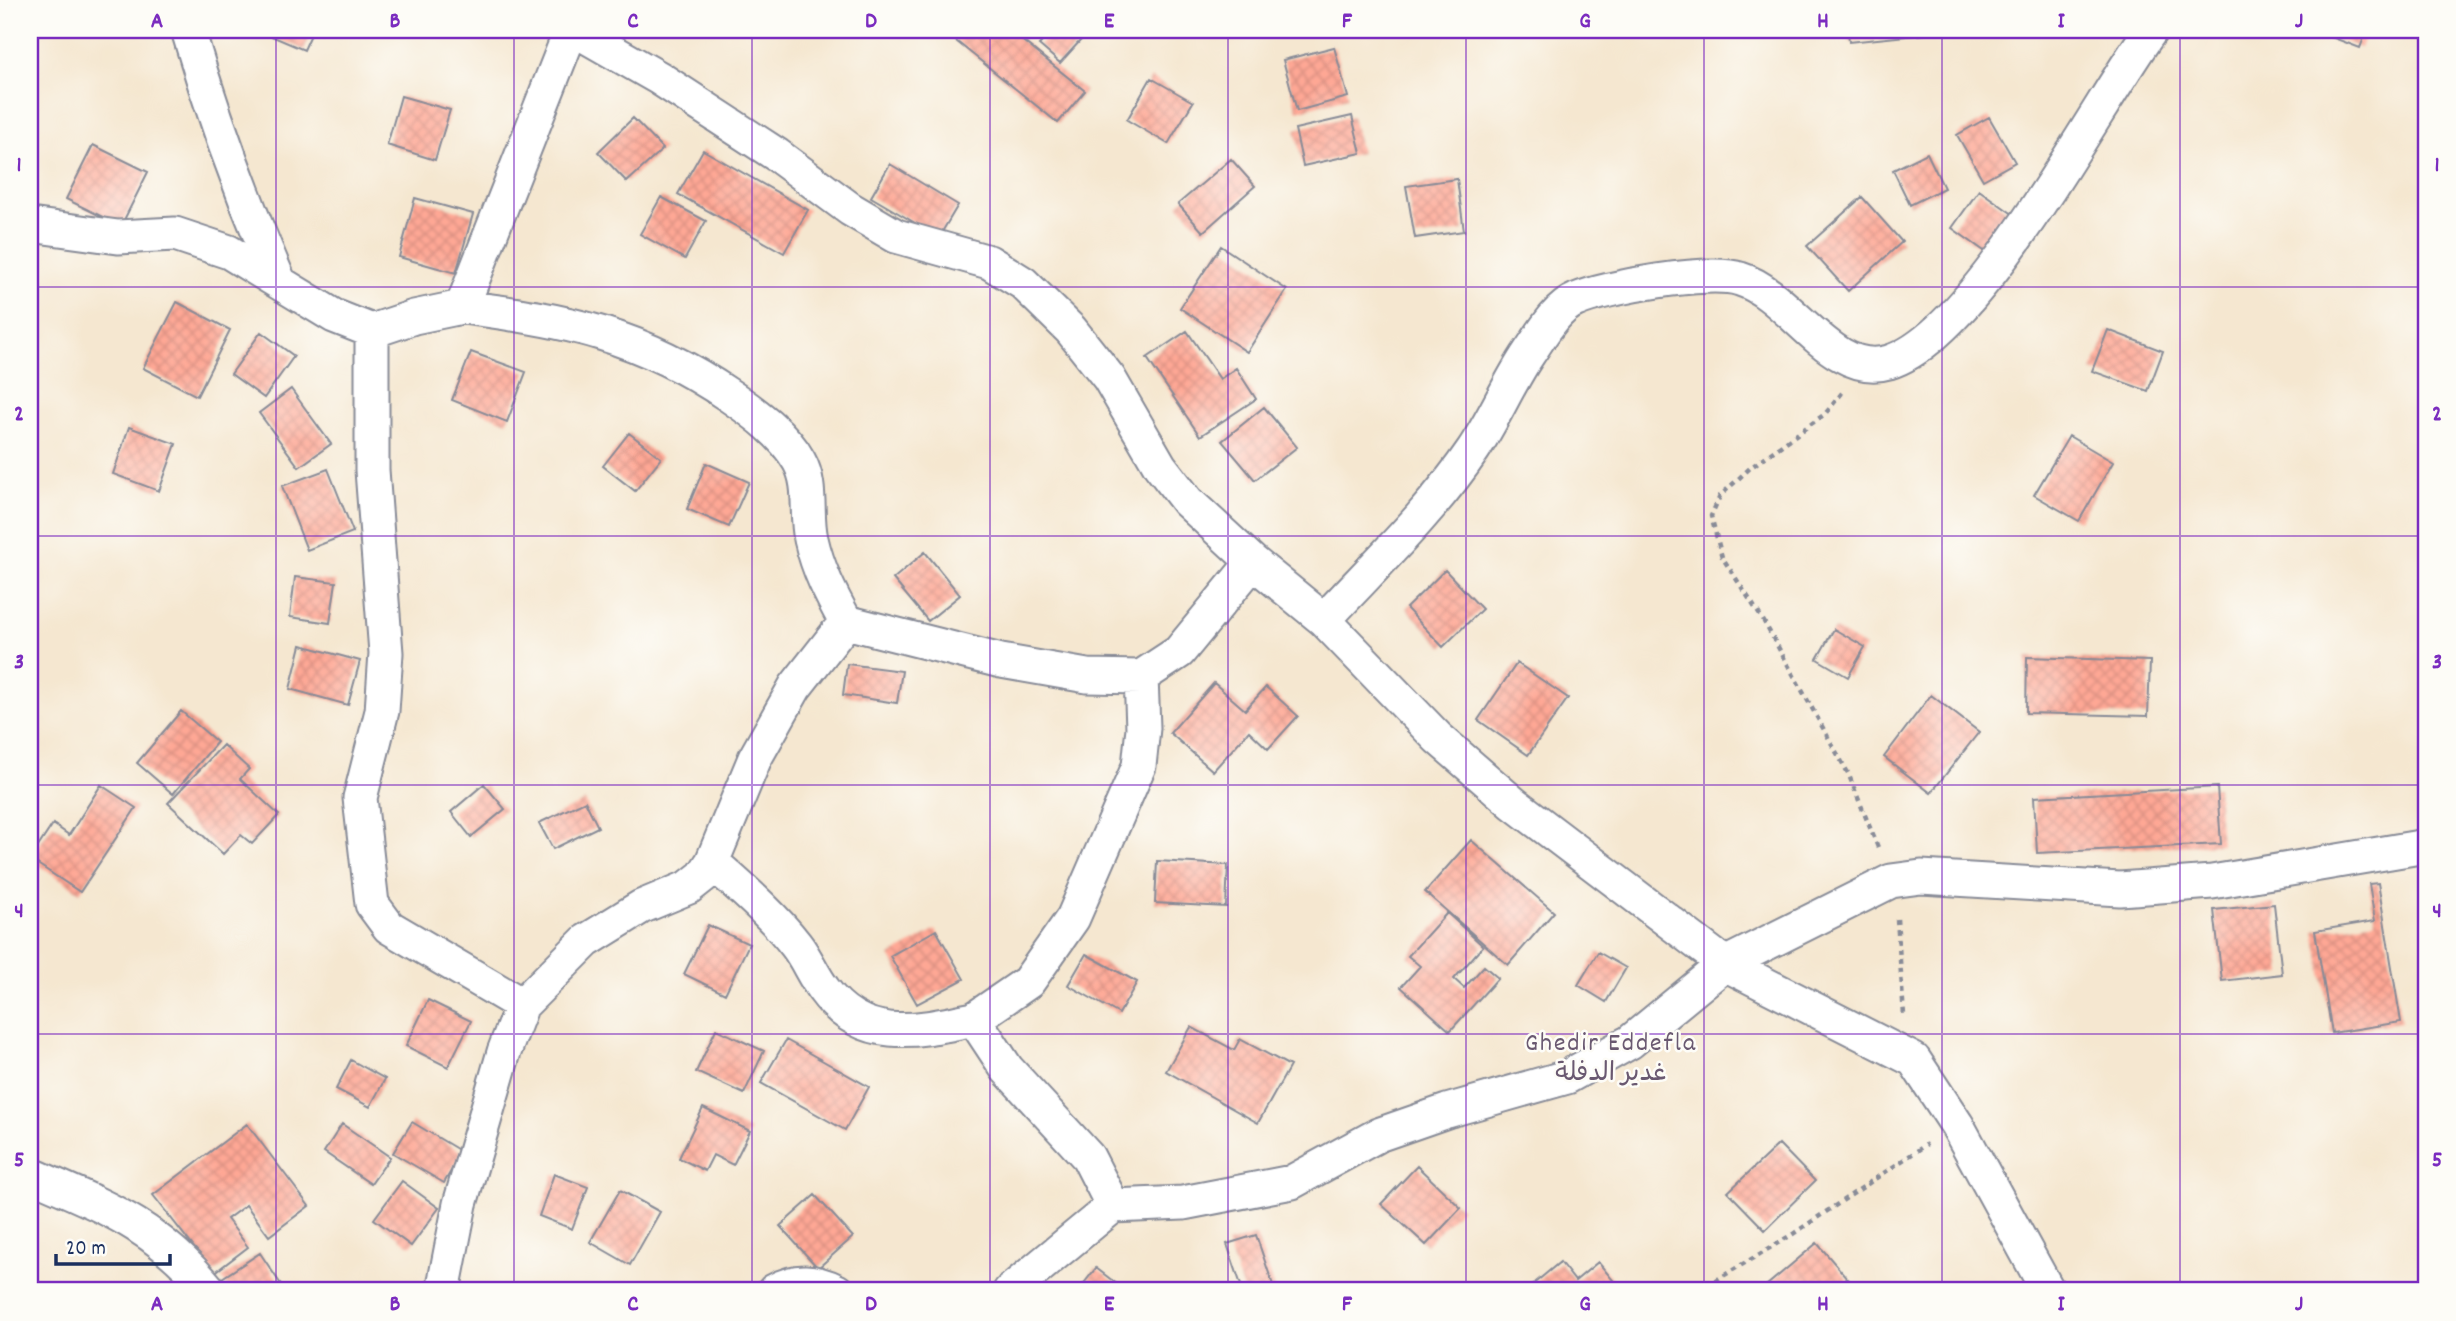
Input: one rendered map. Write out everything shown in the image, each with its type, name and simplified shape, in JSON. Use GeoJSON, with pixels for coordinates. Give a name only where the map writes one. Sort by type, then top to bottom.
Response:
{"type":"FeatureCollection","features":[{"type":"Feature","properties":{"kind":"street"},"geometry":{"type":"LineString","coordinates":[[188,30],[214,119],[244,201],[279,281]]}},
{"type":"Feature","properties":{"kind":"street"},"geometry":{"type":"LineString","coordinates":[[462,307],[573,30],[670,85],[777,155],[850,209],[897,236],[989,262],[1023,283],[1071,330],[1109,377],[1160,466],[1187,501],[1253,562],[1324,620],[1438,738],[1513,803],[1725,964],[1914,1060],[1957,1125],[2048,1291]]}},
{"type":"Feature","properties":{"kind":"street"},"geometry":{"type":"LineString","coordinates":[[1324,620],[1434,500],[1473,450],[1520,367],[1550,323],[1573,301],[1640,284],[1718,275],[1741,279],[1786,309],[1840,357],[1863,365],[1890,362],[1923,343],[1977,290],[2050,186],[2151,30]]}},
{"type":"Feature","properties":{"kind":"street"},"geometry":{"type":"LineString","coordinates":[[30,226],[118,237],[175,234],[229,252],[334,316],[372,331],[414,317],[462,307],[545,318],[636,343],[692,370],[760,416],[799,461],[808,485],[813,548],[823,581],[846,622],[1001,661],[1087,676],[1141,677],[1179,652],[1253,562]]}},
{"type":"Feature","properties":{"kind":"street"},"geometry":{"type":"LineString","coordinates":[[372,331],[372,470],[386,653],[382,711],[360,798],[372,904],[389,927],[522,1005]]}},
{"type":"Feature","properties":{"kind":"street"},"geometry":{"type":"LineString","coordinates":[[443,1291],[460,1204],[504,1052],[522,1005],[586,941],[641,907],[689,887],[703,876],[712,862],[755,758],[794,687],[846,622]]}},
{"type":"Feature","properties":{"kind":"street"},"geometry":{"type":"LineString","coordinates":[[712,862],[772,916],[797,946],[824,990],[847,1016],[871,1027],[922,1030],[974,1019],[1028,982],[1073,918],[1139,766],[1143,728],[1141,677]]}},
{"type":"Feature","properties":{"kind":"street"},"geometry":{"type":"LineString","coordinates":[[1010,1291],[1113,1206],[1183,1203],[1292,1182],[1378,1135],[1447,1111],[1567,1077],[1630,1042],[1725,964],[1891,881],[1921,877],[2120,888],[2213,882],[2426,846]]}},
{"type":"Feature","properties":{"kind":"street"},"geometry":{"type":"LineString","coordinates":[[974,1019],[1007,1069],[1088,1157],[1113,1206]]}},
{"type":"Feature","properties":{"kind":"street"},"geometry":{"type":"LineString","coordinates":[[30,1174],[126,1217],[166,1245],[210,1291]]}},
{"type":"Feature","properties":{"kind":"street"},"geometry":{"type":"LineString","coordinates":[[774,1291],[797,1282],[818,1282],[837,1291]]}},
{"type":"Feature","properties":{"kind":"path"},"geometry":{"type":"LineString","coordinates":[[1863,365],[1825,414],[1750,468],[1720,496],[1712,516],[1722,557],[1763,620],[1848,773],[1891,881],[1900,944],[1903,1009],[1914,1060]]}},
{"type":"Feature","properties":{"kind":"path"},"geometry":{"type":"LineString","coordinates":[[1698,1291],[1793,1234],[1957,1125]]}},
{"type":"Feature","properties":{"kind":"building"},"geometry":{"type":"Polygon","coordinates":[[[271,30],[313,30],[304,50],[269,35],[271,30]]]}},
{"type":"Feature","properties":{"kind":"building"},"geometry":{"type":"Polygon","coordinates":[[[956,30],[1009,30],[1085,91],[1058,123],[951,37],[956,30]]]}},
{"type":"Feature","properties":{"kind":"building"},"geometry":{"type":"Polygon","coordinates":[[[1053,30],[1090,30],[1060,63],[1039,45],[1053,30]]]}},
{"type":"Feature","properties":{"kind":"building"},"geometry":{"type":"Polygon","coordinates":[[[1848,30],[1925,30],[1925,34],[1849,42],[1848,30]]]}},
{"type":"Feature","properties":{"kind":"building"},"geometry":{"type":"Polygon","coordinates":[[[2313,30],[2367,30],[2360,48],[2313,30]]]}},
{"type":"Feature","properties":{"kind":"building"},"geometry":{"type":"Polygon","coordinates":[[[1334,47],[1348,97],[1297,111],[1283,60],[1334,47]]]}},
{"type":"Feature","properties":{"kind":"building"},"geometry":{"type":"Polygon","coordinates":[[[1151,78],[1193,102],[1168,144],[1127,120],[1151,78]]]}},
{"type":"Feature","properties":{"kind":"building"},"geometry":{"type":"Polygon","coordinates":[[[401,96],[450,110],[435,160],[387,145],[401,96]]]}},
{"type":"Feature","properties":{"kind":"building"},"geometry":{"type":"Polygon","coordinates":[[[1352,116],[1361,153],[1303,166],[1295,129],[1352,116]]]}},
{"type":"Feature","properties":{"kind":"building"},"geometry":{"type":"Polygon","coordinates":[[[1989,117],[2015,162],[1983,180],[1957,135],[1989,117]]]}},
{"type":"Feature","properties":{"kind":"building"},"geometry":{"type":"Polygon","coordinates":[[[633,118],[663,149],[627,182],[598,152],[633,118]]]}},
{"type":"Feature","properties":{"kind":"building"},"geometry":{"type":"Polygon","coordinates":[[[93,145],[148,172],[121,226],[66,199],[93,145]]]}},
{"type":"Feature","properties":{"kind":"building"},"geometry":{"type":"Polygon","coordinates":[[[703,150],[808,210],[784,253],[678,194],[703,150]]]}},
{"type":"Feature","properties":{"kind":"building"},"geometry":{"type":"Polygon","coordinates":[[[1927,153],[1944,188],[1910,205],[1893,170],[1927,153]]]}},
{"type":"Feature","properties":{"kind":"building"},"geometry":{"type":"Polygon","coordinates":[[[1231,159],[1255,186],[1203,232],[1178,204],[1231,159]]]}},
{"type":"Feature","properties":{"kind":"building"},"geometry":{"type":"Polygon","coordinates":[[[890,164],[958,205],[939,237],[871,197],[890,164]]]}},
{"type":"Feature","properties":{"kind":"building"},"geometry":{"type":"Polygon","coordinates":[[[1457,179],[1464,231],[1415,238],[1406,186],[1457,179]]]}},
{"type":"Feature","properties":{"kind":"building"},"geometry":{"type":"Polygon","coordinates":[[[1979,190],[2014,215],[1987,253],[1952,228],[1979,190]]]}},
{"type":"Feature","properties":{"kind":"building"},"geometry":{"type":"Polygon","coordinates":[[[661,197],[706,221],[685,259],[640,234],[661,197]]]}},
{"type":"Feature","properties":{"kind":"building"},"geometry":{"type":"Polygon","coordinates":[[[1862,197],[1902,242],[1848,291],[1807,246],[1862,197]]]}},
{"type":"Feature","properties":{"kind":"building"},"geometry":{"type":"Polygon","coordinates":[[[415,198],[473,214],[456,273],[399,257],[415,198]]]}},
{"type":"Feature","properties":{"kind":"building"},"geometry":{"type":"Polygon","coordinates":[[[1221,246],[1287,290],[1247,352],[1180,308],[1221,246]]]}},
{"type":"Feature","properties":{"kind":"building"},"geometry":{"type":"Polygon","coordinates":[[[177,302],[230,330],[197,396],[143,368],[177,302]]]}},
{"type":"Feature","properties":{"kind":"building"},"geometry":{"type":"Polygon","coordinates":[[[2108,330],[2163,351],[2148,391],[2092,371],[2108,330]]]}},
{"type":"Feature","properties":{"kind":"building"},"geometry":{"type":"Polygon","coordinates":[[[1187,331],[1220,379],[1236,368],[1256,399],[1200,436],[1147,358],[1187,331]]]}},
{"type":"Feature","properties":{"kind":"building"},"geometry":{"type":"Polygon","coordinates":[[[261,332],[294,356],[264,398],[231,374],[261,332]]]}},
{"type":"Feature","properties":{"kind":"building"},"geometry":{"type":"Polygon","coordinates":[[[471,352],[526,372],[507,422],[452,400],[471,352]]]}},
{"type":"Feature","properties":{"kind":"building"},"geometry":{"type":"Polygon","coordinates":[[[291,389],[331,444],[299,467],[259,413],[291,389]]]}},
{"type":"Feature","properties":{"kind":"building"},"geometry":{"type":"Polygon","coordinates":[[[1264,407],[1297,447],[1255,480],[1222,441],[1264,407]]]}},
{"type":"Feature","properties":{"kind":"building"},"geometry":{"type":"Polygon","coordinates":[[[129,427],[176,444],[159,491],[113,474],[129,427]]]}},
{"type":"Feature","properties":{"kind":"building"},"geometry":{"type":"Polygon","coordinates":[[[629,433],[661,458],[635,491],[603,466],[629,433]]]}},
{"type":"Feature","properties":{"kind":"building"},"geometry":{"type":"Polygon","coordinates":[[[2069,436],[2113,462],[2079,521],[2034,495],[2069,436]]]}},
{"type":"Feature","properties":{"kind":"building"},"geometry":{"type":"Polygon","coordinates":[[[706,463],[749,482],[729,527],[687,509],[706,463]]]}},
{"type":"Feature","properties":{"kind":"building"},"geometry":{"type":"Polygon","coordinates":[[[328,469],[353,532],[307,550],[282,486],[328,469]]]}},
{"type":"Feature","properties":{"kind":"building"},"geometry":{"type":"Polygon","coordinates":[[[925,552],[960,595],[928,621],[893,579],[925,552]]]}},
{"type":"Feature","properties":{"kind":"building"},"geometry":{"type":"Polygon","coordinates":[[[1445,570],[1482,609],[1443,647],[1406,608],[1445,570]]]}},
{"type":"Feature","properties":{"kind":"building"},"geometry":{"type":"Polygon","coordinates":[[[295,577],[336,582],[330,623],[290,617],[295,577]]]}},
{"type":"Feature","properties":{"kind":"building"},"geometry":{"type":"Polygon","coordinates":[[[1834,629],[1865,647],[1848,677],[1817,659],[1834,629]]]}},
{"type":"Feature","properties":{"kind":"building"},"geometry":{"type":"Polygon","coordinates":[[[301,645],[360,661],[348,705],[290,689],[301,645]]]}},
{"type":"Feature","properties":{"kind":"building"},"geometry":{"type":"Polygon","coordinates":[[[2027,657],[2150,661],[2148,716],[2026,713],[2027,657]]]}},
{"type":"Feature","properties":{"kind":"building"},"geometry":{"type":"Polygon","coordinates":[[[1517,663],[1568,698],[1528,755],[1478,720],[1517,663]]]}},
{"type":"Feature","properties":{"kind":"building"},"geometry":{"type":"Polygon","coordinates":[[[847,664],[902,671],[897,703],[843,695],[847,664]]]}},
{"type":"Feature","properties":{"kind":"building"},"geometry":{"type":"Polygon","coordinates":[[[1214,683],[1245,710],[1266,687],[1298,716],[1268,749],[1249,731],[1213,771],[1170,733],[1214,683]]]}},
{"type":"Feature","properties":{"kind":"building"},"geometry":{"type":"Polygon","coordinates":[[[1931,695],[1979,732],[1931,793],[1884,757],[1931,695]]]}},
{"type":"Feature","properties":{"kind":"building"},"geometry":{"type":"Polygon","coordinates":[[[181,711],[217,742],[173,794],[137,763],[181,711]]]}},
{"type":"Feature","properties":{"kind":"building"},"geometry":{"type":"Polygon","coordinates":[[[223,745],[249,769],[240,779],[279,815],[252,844],[241,835],[223,854],[168,803],[223,745]]]}},
{"type":"Feature","properties":{"kind":"building"},"geometry":{"type":"Polygon","coordinates":[[[484,784],[505,809],[471,837],[451,812],[484,784]]]}},
{"type":"Feature","properties":{"kind":"building"},"geometry":{"type":"Polygon","coordinates":[[[101,785],[136,808],[80,892],[30,859],[53,824],[69,835],[101,785]]]}},
{"type":"Feature","properties":{"kind":"building"},"geometry":{"type":"Polygon","coordinates":[[[2217,787],[2221,844],[2037,853],[2034,797],[2217,787]]]}},
{"type":"Feature","properties":{"kind":"building"},"geometry":{"type":"Polygon","coordinates":[[[585,801],[598,827],[553,849],[539,823],[585,801]]]}},
{"type":"Feature","properties":{"kind":"building"},"geometry":{"type":"Polygon","coordinates":[[[1471,840],[1554,912],[1508,965],[1425,892],[1471,840]]]}},
{"type":"Feature","properties":{"kind":"building"},"geometry":{"type":"Polygon","coordinates":[[[1157,861],[1228,865],[1226,907],[1155,903],[1157,861]]]}},
{"type":"Feature","properties":{"kind":"building"},"geometry":{"type":"Polygon","coordinates":[[[2378,883],[2401,1022],[2332,1033],[2315,931],[2375,921],[2369,884],[2378,883]]]}},
{"type":"Feature","properties":{"kind":"building"},"geometry":{"type":"Polygon","coordinates":[[[2274,904],[2282,974],[2222,981],[2214,910],[2274,904]]]}},
{"type":"Feature","properties":{"kind":"building"},"geometry":{"type":"Polygon","coordinates":[[[1447,913],[1483,946],[1454,979],[1464,988],[1484,966],[1498,978],[1450,1031],[1401,987],[1420,966],[1408,956],[1447,913]]]}},
{"type":"Feature","properties":{"kind":"building"},"geometry":{"type":"Polygon","coordinates":[[[708,925],[749,944],[725,994],[684,974],[708,925]]]}},
{"type":"Feature","properties":{"kind":"building"},"geometry":{"type":"Polygon","coordinates":[[[936,930],[964,979],[917,1004],[890,956],[936,930]]]}},
{"type":"Feature","properties":{"kind":"building"},"geometry":{"type":"Polygon","coordinates":[[[1598,952],[1626,968],[1606,1002],[1578,985],[1598,952]]]}},
{"type":"Feature","properties":{"kind":"building"},"geometry":{"type":"Polygon","coordinates":[[[1086,954],[1137,982],[1119,1014],[1068,985],[1086,954]]]}},
{"type":"Feature","properties":{"kind":"building"},"geometry":{"type":"Polygon","coordinates":[[[428,1000],[471,1021],[448,1067],[406,1046],[428,1000]]]}},
{"type":"Feature","properties":{"kind":"building"},"geometry":{"type":"Polygon","coordinates":[[[1191,1027],[1234,1050],[1240,1039],[1290,1066],[1258,1123],[1166,1071],[1191,1027]]]}},
{"type":"Feature","properties":{"kind":"building"},"geometry":{"type":"Polygon","coordinates":[[[716,1029],[764,1051],[744,1094],[696,1072],[716,1029]]]}},
{"type":"Feature","properties":{"kind":"building"},"geometry":{"type":"Polygon","coordinates":[[[786,1040],[869,1087],[845,1130],[761,1083],[786,1040]]]}},
{"type":"Feature","properties":{"kind":"building"},"geometry":{"type":"Polygon","coordinates":[[[351,1060],[385,1079],[370,1107],[336,1089],[351,1060]]]}},
{"type":"Feature","properties":{"kind":"building"},"geometry":{"type":"Polygon","coordinates":[[[703,1108],[750,1131],[733,1165],[713,1155],[705,1171],[679,1158],[703,1108]]]}},
{"type":"Feature","properties":{"kind":"building"},"geometry":{"type":"Polygon","coordinates":[[[412,1122],[462,1152],[444,1183],[393,1153],[412,1122]]]}},
{"type":"Feature","properties":{"kind":"building"},"geometry":{"type":"Polygon","coordinates":[[[247,1124],[309,1206],[269,1236],[246,1205],[227,1219],[248,1247],[214,1273],[153,1195],[247,1124]]]}},
{"type":"Feature","properties":{"kind":"building"},"geometry":{"type":"Polygon","coordinates":[[[342,1124],[390,1157],[371,1184],[324,1152],[342,1124]]]}},
{"type":"Feature","properties":{"kind":"building"},"geometry":{"type":"Polygon","coordinates":[[[1779,1144],[1815,1181],[1765,1230],[1728,1192],[1779,1144]]]}},
{"type":"Feature","properties":{"kind":"building"},"geometry":{"type":"Polygon","coordinates":[[[1417,1166],[1461,1208],[1426,1245],[1381,1204],[1417,1166]]]}},
{"type":"Feature","properties":{"kind":"building"},"geometry":{"type":"Polygon","coordinates":[[[554,1174],[588,1187],[572,1229],[539,1216],[554,1174]]]}},
{"type":"Feature","properties":{"kind":"building"},"geometry":{"type":"Polygon","coordinates":[[[402,1181],[439,1208],[411,1246],[374,1219],[402,1181]]]}},
{"type":"Feature","properties":{"kind":"building"},"geometry":{"type":"Polygon","coordinates":[[[620,1190],[660,1212],[630,1265],[590,1242],[620,1190]]]}},
{"type":"Feature","properties":{"kind":"building"},"geometry":{"type":"Polygon","coordinates":[[[815,1195],[853,1237],[818,1268],[780,1226],[815,1195]]]}},
{"type":"Feature","properties":{"kind":"building"},"geometry":{"type":"Polygon","coordinates":[[[1256,1235],[1275,1291],[1243,1291],[1227,1244],[1256,1235]]]}},
{"type":"Feature","properties":{"kind":"building"},"geometry":{"type":"Polygon","coordinates":[[[1817,1243],[1854,1286],[1847,1291],[1760,1291],[1817,1243]]]}},
{"type":"Feature","properties":{"kind":"building"},"geometry":{"type":"Polygon","coordinates":[[[260,1253],[284,1289],[230,1291],[222,1278],[260,1253]]]}},
{"type":"Feature","properties":{"kind":"building"},"geometry":{"type":"Polygon","coordinates":[[[1560,1262],[1575,1281],[1598,1262],[1622,1291],[1525,1291],[1560,1262]]]}},
{"type":"Feature","properties":{"kind":"building"},"geometry":{"type":"Polygon","coordinates":[[[1096,1268],[1126,1291],[1078,1291],[1096,1268]]]}},
{"type":"Feature","properties":{"kind":"district","name":"Ghedir Eddefla غدير الدفلة"},"geometry":{"type":"Point","coordinates":[1611,1059]}}]}
